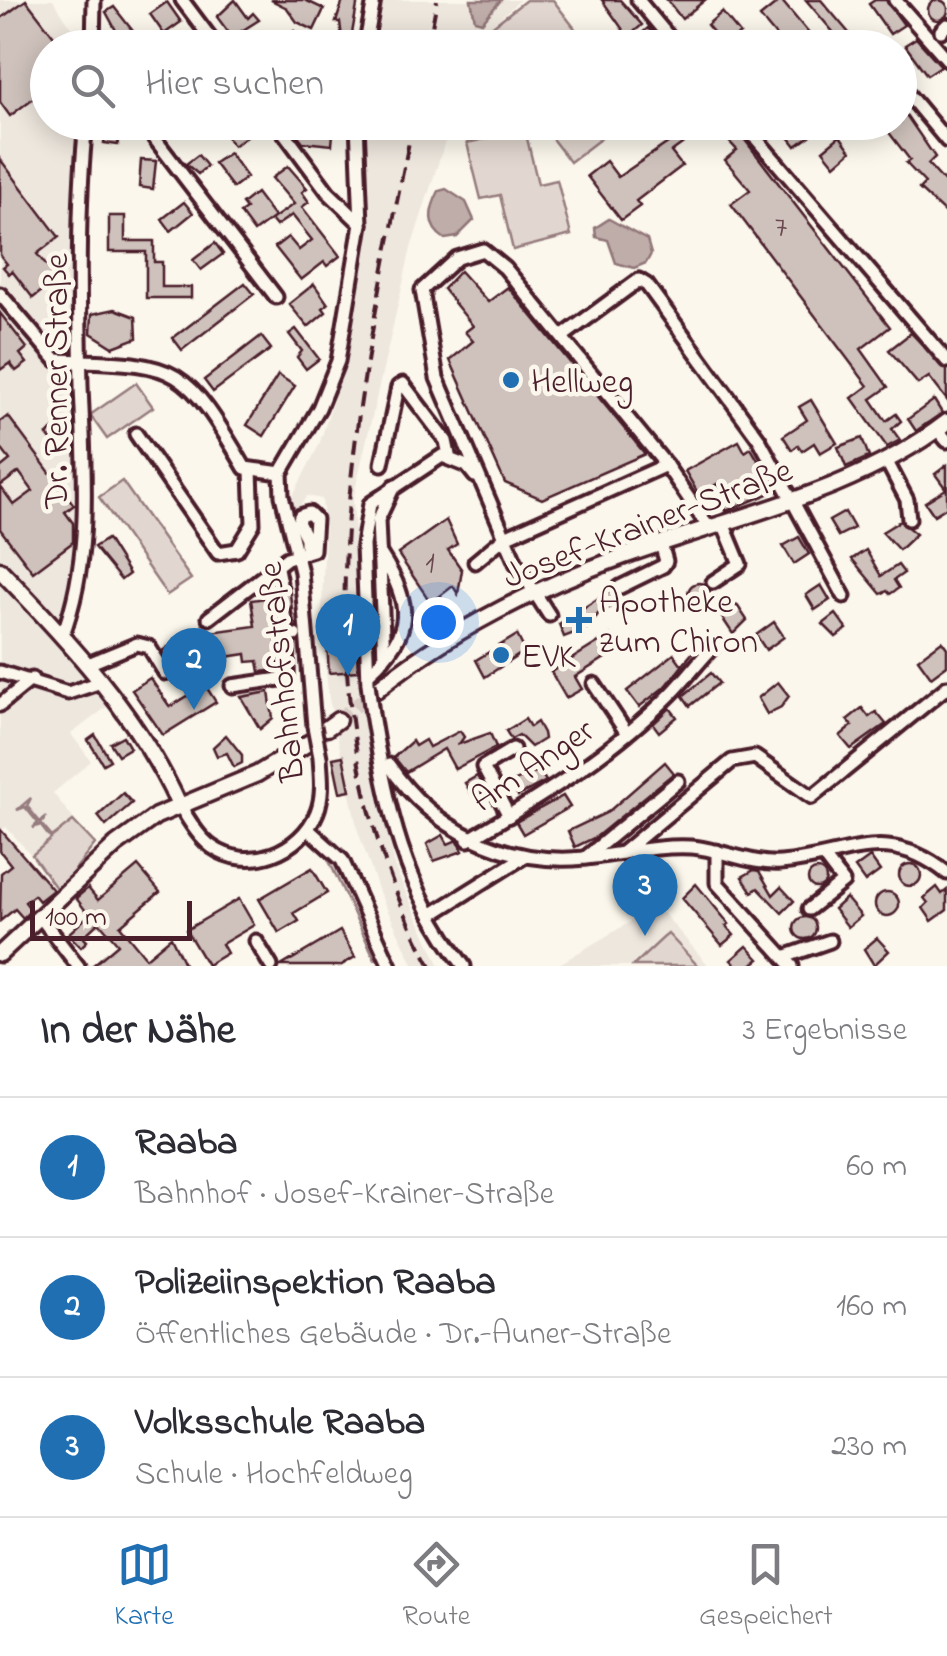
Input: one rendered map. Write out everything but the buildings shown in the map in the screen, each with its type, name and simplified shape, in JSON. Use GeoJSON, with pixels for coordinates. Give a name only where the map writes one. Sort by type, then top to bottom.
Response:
{"type":"FeatureCollection","features":[{"type":"Feature","properties":{"kind":"main road","name":"Josef-Krainer-Straße"},"geometry":{"type":"LineString","coordinates":[[371,682],[534,594],[792,498],[886,460],[944,431]]}},
{"type":"Feature","properties":{"kind":"main road"},"geometry":{"type":"LineString","coordinates":[[2,575],[88,664],[149,748],[178,803]]}},
{"type":"Feature","properties":{"kind":"main road"},"geometry":{"type":"LineString","coordinates":[[0,954],[32,936],[42,918],[116,845],[178,803],[257,774],[310,742]]}},
{"type":"Feature","properties":{"kind":"street"},"geometry":{"type":"LineString","coordinates":[[93,30],[94,0]]}},
{"type":"Feature","properties":{"kind":"street"},"geometry":{"type":"LineString","coordinates":[[182,0],[204,30]]}},
{"type":"Feature","properties":{"kind":"street"},"geometry":{"type":"LineString","coordinates":[[369,30],[374,0]]}},
{"type":"Feature","properties":{"kind":"street"},"geometry":{"type":"LineString","coordinates":[[638,0],[663,30]]}},
{"type":"Feature","properties":{"kind":"street"},"geometry":{"type":"LineString","coordinates":[[895,0],[947,58]]}},
{"type":"Feature","properties":{"kind":"street"},"geometry":{"type":"LineString","coordinates":[[917,106],[947,142]]}},
{"type":"Feature","properties":{"kind":"street","name":"Dr. Renner Straße"},"geometry":{"type":"LineString","coordinates":[[62,637],[82,555],[80,361],[86,140]]}},
{"type":"Feature","properties":{"kind":"street"},"geometry":{"type":"LineString","coordinates":[[156,140],[276,298]]}},
{"type":"Feature","properties":{"kind":"street"},"geometry":{"type":"LineString","coordinates":[[289,140],[328,192],[361,224]]}},
{"type":"Feature","properties":{"kind":"street"},"geometry":{"type":"LineString","coordinates":[[251,471],[281,473],[320,408],[338,362],[361,224],[358,140]]}},
{"type":"Feature","properties":{"kind":"street"},"geometry":{"type":"LineString","coordinates":[[757,140],[947,361]]}},
{"type":"Feature","properties":{"kind":"street"},"geometry":{"type":"LineString","coordinates":[[550,615],[534,594],[505,537],[438,378],[422,290],[456,258],[482,250],[506,268],[564,336],[716,525],[740,564],[713,582]]}},
{"type":"Feature","properties":{"kind":"street"},"geometry":{"type":"LineString","coordinates":[[564,336],[626,286],[638,280],[647,285],[760,439],[844,596]]}},
{"type":"Feature","properties":{"kind":"street"},"geometry":{"type":"LineString","coordinates":[[0,294],[56,360],[128,360],[175,373],[191,387],[251,471],[253,524],[237,550],[218,553],[136,434]]}},
{"type":"Feature","properties":{"kind":"street"},"geometry":{"type":"LineString","coordinates":[[382,464],[398,386],[403,384],[446,441],[449,456],[467,466],[483,487]]}},
{"type":"Feature","properties":{"kind":"street"},"geometry":{"type":"LineString","coordinates":[[449,456],[395,484],[370,504],[363,559],[372,714],[393,830],[413,883],[464,966]]}},
{"type":"Feature","properties":{"kind":"street"},"geometry":{"type":"LineString","coordinates":[[886,460],[907,500],[908,519]]}},
{"type":"Feature","properties":{"kind":"street"},"geometry":{"type":"LineString","coordinates":[[475,562],[505,537],[666,466]]}},
{"type":"Feature","properties":{"kind":"street","name":"Bahnhofstraße"},"geometry":{"type":"LineString","coordinates":[[178,803],[212,847],[245,860],[276,854],[308,828],[322,788],[320,757],[327,725],[305,635],[302,553],[282,496],[281,473]]}},
{"type":"Feature","properties":{"kind":"street"},"geometry":{"type":"LineString","coordinates":[[384,658],[378,520],[395,484]]}},
{"type":"Feature","properties":{"kind":"street"},"geometry":{"type":"LineString","coordinates":[[620,587],[663,566],[666,561],[660,544]]}},
{"type":"Feature","properties":{"kind":"street"},"geometry":{"type":"LineString","coordinates":[[209,618],[302,553]]}},
{"type":"Feature","properties":{"kind":"street"},"geometry":{"type":"LineString","coordinates":[[363,559],[381,556]]}},
{"type":"Feature","properties":{"kind":"street"},"geometry":{"type":"LineString","coordinates":[[371,682],[384,658],[400,641],[398,581],[381,556]]}},
{"type":"Feature","properties":{"kind":"street"},"geometry":{"type":"LineString","coordinates":[[277,568],[280,583]]}},
{"type":"Feature","properties":{"kind":"street"},"geometry":{"type":"LineString","coordinates":[[232,686],[287,678],[288,635],[284,614]]}},
{"type":"Feature","properties":{"kind":"street"},"geometry":{"type":"LineString","coordinates":[[288,635],[305,635]]}},
{"type":"Feature","properties":{"kind":"street"},"geometry":{"type":"LineString","coordinates":[[368,640],[384,658]]}},
{"type":"Feature","properties":{"kind":"street"},"geometry":{"type":"LineString","coordinates":[[88,664],[137,644],[148,647],[166,672]]}},
{"type":"Feature","properties":{"kind":"street","name":"Am Anger"},"geometry":{"type":"LineString","coordinates":[[468,840],[550,791],[626,732],[670,696],[713,647]]}},
{"type":"Feature","properties":{"kind":"street"},"geometry":{"type":"LineString","coordinates":[[0,672],[32,678],[68,693],[101,682]]}},
{"type":"Feature","properties":{"kind":"street"},"geometry":{"type":"LineString","coordinates":[[0,705],[32,678]]}},
{"type":"Feature","properties":{"kind":"street","name":"Am Anger"},"geometry":{"type":"LineString","coordinates":[[594,684],[626,732]]}},
{"type":"Feature","properties":{"kind":"street"},"geometry":{"type":"LineString","coordinates":[[622,853],[732,761],[755,757],[812,796],[947,687]]}},
{"type":"Feature","properties":{"kind":"street"},"geometry":{"type":"LineString","coordinates":[[510,816],[483,767],[512,750]]}},
{"type":"Feature","properties":{"kind":"street"},"geometry":{"type":"LineString","coordinates":[[389,765],[402,786],[468,840],[522,858],[585,858],[680,847],[776,864],[824,857],[868,844],[896,846],[925,857],[947,874]]}},
{"type":"Feature","properties":{"kind":"street"},"geometry":{"type":"LineString","coordinates":[[585,858],[678,781]]}},
{"type":"Feature","properties":{"kind":"street"},"geometry":{"type":"LineString","coordinates":[[308,828],[342,860],[390,966]]}},
{"type":"Feature","properties":{"kind":"street"},"geometry":{"type":"LineString","coordinates":[[717,851],[717,883],[788,962],[830,941]]}},
{"type":"Feature","properties":{"kind":"street"},"geometry":{"type":"LineString","coordinates":[[809,909],[843,882],[824,857]]}},
{"type":"Feature","properties":{"kind":"street"},"geometry":{"type":"LineString","coordinates":[[432,916],[522,858]]}},
{"type":"Feature","properties":{"kind":"street"},"geometry":{"type":"LineString","coordinates":[[42,918],[78,966]]}},
{"type":"Feature","properties":{"kind":"street"},"geometry":{"type":"LineString","coordinates":[[256,941],[271,966]]}},
{"type":"Feature","properties":{"kind":"shaded area"},"geometry":{"type":"Polygon","coordinates":[[[0,0],[53,0],[73,30],[30,30],[30,140],[77,140],[71,356],[82,466],[78,553],[54,639],[108,706],[71,734],[91,761],[53,793],[75,821],[33,857],[6,827],[0,831],[0,0]]]}},
{"type":"Feature","properties":{"kind":"shaded area"},"geometry":{"type":"Polygon","coordinates":[[[380,0],[520,0],[486,30],[375,30],[380,0]]]}},
{"type":"Feature","properties":{"kind":"shaded area"},"geometry":{"type":"Polygon","coordinates":[[[471,0],[501,0],[482,22],[475,20],[471,0]]]}},
{"type":"Feature","properties":{"kind":"shaded area"},"geometry":{"type":"Polygon","coordinates":[[[526,0],[553,0],[576,30],[488,30],[526,0]]]}},
{"type":"Feature","properties":{"kind":"shaded area"},"geometry":{"type":"Polygon","coordinates":[[[363,140],[446,140],[411,248],[353,499],[366,737],[396,870],[440,966],[414,966],[379,892],[358,831],[329,699],[321,627],[325,531],[322,499],[307,496],[294,514],[290,501],[319,445],[339,382],[370,225],[363,140]]]}},
{"type":"Feature","properties":{"kind":"shaded area"},"geometry":{"type":"Polygon","coordinates":[[[527,140],[538,184],[557,180],[571,235],[513,250],[500,195],[481,199],[467,143],[527,140]]]}},
{"type":"Feature","properties":{"kind":"shaded area"},"geometry":{"type":"Polygon","coordinates":[[[553,140],[599,140],[570,162],[553,140]]]}},
{"type":"Feature","properties":{"kind":"shaded area"},"geometry":{"type":"Polygon","coordinates":[[[446,189],[466,202],[474,220],[457,237],[445,239],[431,218],[439,191],[446,189]]]}},
{"type":"Feature","properties":{"kind":"shaded area"},"geometry":{"type":"Polygon","coordinates":[[[609,219],[647,240],[651,254],[646,263],[634,268],[616,263],[608,240],[596,237],[595,228],[609,219]]]}},
{"type":"Feature","properties":{"kind":"shaded area"},"geometry":{"type":"Polygon","coordinates":[[[136,383],[153,407],[107,439],[90,415],[136,383]]]}},
{"type":"Feature","properties":{"kind":"shaded area"},"geometry":{"type":"Polygon","coordinates":[[[122,481],[191,579],[167,595],[99,497],[122,481]]]}},
{"type":"Feature","properties":{"kind":"shaded area"},"geometry":{"type":"Polygon","coordinates":[[[31,798],[27,806],[40,822],[46,817],[41,824],[52,837],[73,821],[95,844],[58,891],[32,855],[51,839],[40,825],[33,828],[38,823],[25,807],[17,810],[31,798]]]}},
{"type":"Feature","properties":{"kind":"shaded area"},"geometry":{"type":"Polygon","coordinates":[[[323,848],[344,876],[379,957],[375,959],[323,848]]]}},
{"type":"Feature","properties":{"kind":"shaded area"},"geometry":{"type":"Polygon","coordinates":[[[657,906],[709,966],[556,966],[657,906]]]}},
{"type":"Feature","properties":{"kind":"shaded area"},"geometry":{"type":"Polygon","coordinates":[[[668,934],[698,966],[633,966],[663,938],[668,934]]]}},
{"type":"Feature","properties":{"kind":"tunnel"},"geometry":{"type":"LineString","coordinates":[[280,583],[284,614]]}},
{"type":"Feature","properties":{"kind":"tunnel"},"geometry":{"type":"LineString","coordinates":[[338,720],[376,690]]}},
{"type":"Feature","properties":{"kind":"railway"},"geometry":{"type":"LineString","coordinates":[[431,30],[437,0]]}},
{"type":"Feature","properties":{"kind":"railway"},"geometry":{"type":"LineString","coordinates":[[410,140],[355,442],[346,549],[346,655],[358,760],[386,864],[431,966]]}},
{"type":"Feature","properties":{"kind":"place","name":"Hellweg"},"geometry":{"type":"Point","coordinates":[511,380]}},
{"type":"Feature","properties":{"kind":"place","name":"Apotheke zum Chiron"},"geometry":{"type":"Point","coordinates":[579,620]}},
{"type":"Feature","properties":{"kind":"place","name":"EVK"},"geometry":{"type":"Point","coordinates":[501,655]}},
{"type":"Feature","properties":{"kind":"place","name":"Raaba"},"geometry":{"type":"Point","coordinates":[348,676]}},
{"type":"Feature","properties":{"kind":"place","name":"Polizeiinspektion Raaba"},"geometry":{"type":"Point","coordinates":[194,710]}},
{"type":"Feature","properties":{"kind":"place","name":"Volksschule Raaba"},"geometry":{"type":"Point","coordinates":[645,936]}}]}
